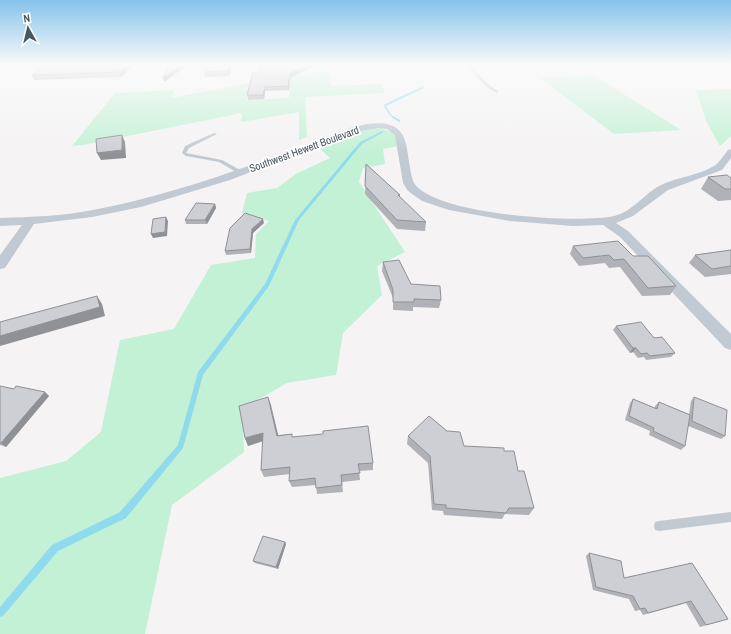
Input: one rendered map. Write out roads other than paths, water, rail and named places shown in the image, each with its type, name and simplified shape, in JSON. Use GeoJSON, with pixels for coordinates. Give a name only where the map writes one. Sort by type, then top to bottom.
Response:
{"type":"FeatureCollection","features":[{"type":"Feature","properties":{"kind":"street","name":"Southwest Hewett Boulevard"},"geometry":{"type":"LineString","coordinates":[[0,222],[81,215],[128,206],[200,186],[356,129],[378,125],[393,129],[400,134],[408,183],[416,193],[433,202],[464,210],[526,219],[573,223],[607,222],[631,214],[664,188],[718,168],[731,152]]}},
{"type":"Feature","properties":{"kind":"street"},"geometry":{"type":"LineString","coordinates":[[0,265],[31,220]]}},
{"type":"Feature","properties":{"kind":"street"},"geometry":{"type":"LineString","coordinates":[[607,222],[624,234],[731,344]]}},
{"type":"Feature","properties":{"kind":"lane"},"geometry":{"type":"LineString","coordinates":[[215,134],[187,148],[184,153],[186,155],[220,161],[240,172]]}},
{"type":"Feature","properties":{"kind":"lane"},"geometry":{"type":"LineString","coordinates":[[659,526],[731,517]]}},
{"type":"Feature","properties":{"kind":"waterway"},"geometry":{"type":"LineString","coordinates":[[399,121],[390,115],[385,106],[408,95]]}},
{"type":"Feature","properties":{"kind":"waterway"},"geometry":{"type":"LineString","coordinates":[[0,613],[55,548],[123,515],[181,446],[200,374],[267,285],[297,220],[361,143],[383,132]]}}]}
